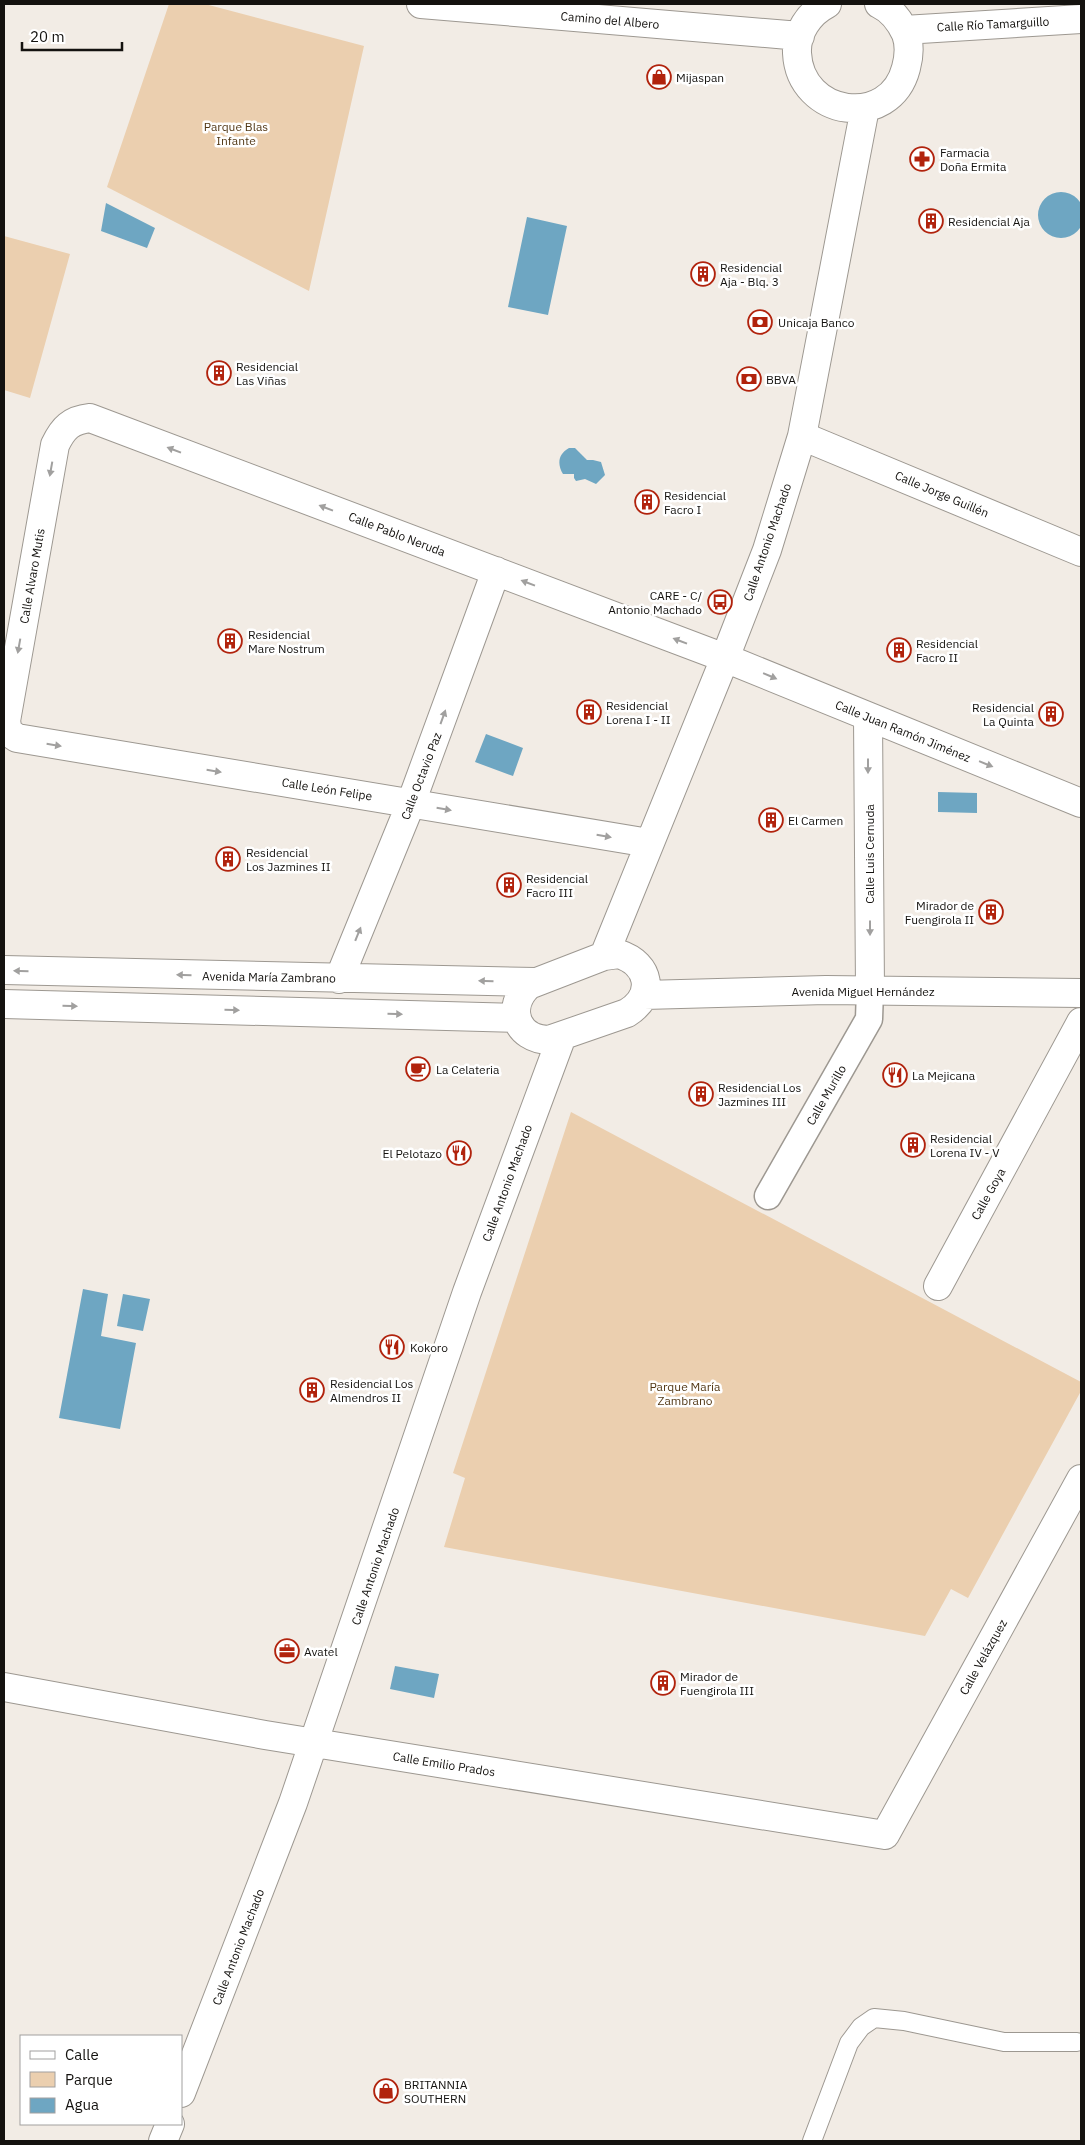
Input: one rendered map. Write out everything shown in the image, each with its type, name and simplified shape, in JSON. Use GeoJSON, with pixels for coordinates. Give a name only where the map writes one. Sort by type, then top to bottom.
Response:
{"type":"FeatureCollection","features":[{"type":"Feature","properties":{"kind":"street","name":"Camino del Albero"},"geometry":{"type":"LineString","coordinates":[[421,4],[800,36]]}},
{"type":"Feature","properties":{"kind":"street"},"geometry":{"type":"LineString","coordinates":[[826,4],[807,20],[800,36],[797,52],[799,68],[806,84],[818,96],[832,105],[849,109],[865,108],[881,101],[895,90],[904,75],[909,58],[908,41],[895,15],[885,5]]}},
{"type":"Feature","properties":{"kind":"street","name":"Calle Río Tamarguillo"},"geometry":{"type":"LineString","coordinates":[[904,30],[1081,19]]}},
{"type":"Feature","properties":{"kind":"street","name":"Calle Antonio Machado"},"geometry":{"type":"LineString","coordinates":[[604,956],[767,550],[802,436],[865,108]]}},
{"type":"Feature","properties":{"kind":"street","name":"Calle Pablo Neruda"},"geometry":{"type":"LineString","coordinates":[[68,425],[78,419],[90,418],[725,658]]}},
{"type":"Feature","properties":{"kind":"street","name":"Calle Alvaro Mutis"},"geometry":{"type":"LineString","coordinates":[[8,732],[6,721],[55,445],[60,434],[68,425]]}},
{"type":"Feature","properties":{"kind":"street","name":"Calle Jorge Guillén"},"geometry":{"type":"LineString","coordinates":[[802,436],[1081,552]]}},
{"type":"Feature","properties":{"kind":"street","name":"Calle Octavio Paz"},"geometry":{"type":"LineString","coordinates":[[339,979],[411,803],[496,571]]}},
{"type":"Feature","properties":{"kind":"street","name":"Calle Juan Ramón Jiménez"},"geometry":{"type":"LineString","coordinates":[[725,658],[1081,803]]}},
{"type":"Feature","properties":{"kind":"street","name":"Calle Luis Cernuda"},"geometry":{"type":"LineString","coordinates":[[868,717],[870,990]]}},
{"type":"Feature","properties":{"kind":"street","name":"Calle León Felipe"},"geometry":{"type":"LineString","coordinates":[[8,732],[17,738],[649,843]]}},
{"type":"Feature","properties":{"kind":"street"},"geometry":{"type":"LineString","coordinates":[[619,954],[629,957],[643,972],[646,981],[644,994],[636,1008],[549,1040],[540,1040],[523,1030],[517,1018],[517,1001],[521,992],[535,982],[604,956],[619,954]]}},
{"type":"Feature","properties":{"kind":"street","name":"Avenida María Zambrano"},"geometry":{"type":"LineString","coordinates":[[4,970],[535,982]]}},
{"type":"Feature","properties":{"kind":"street","name":"Avenida Miguel Hernández"},"geometry":{"type":"LineString","coordinates":[[644,994],[870,990],[1081,993]]}},
{"type":"Feature","properties":{"kind":"street","name":"Calle Murillo"},"geometry":{"type":"LineString","coordinates":[[768,1196],[869,1019],[870,990]]}},
{"type":"Feature","properties":{"kind":"street"},"geometry":{"type":"LineString","coordinates":[[4,1004],[517,1018]]}},
{"type":"Feature","properties":{"kind":"street","name":"Calle Goya"},"geometry":{"type":"LineString","coordinates":[[938,1286],[1081,1022]]}},
{"type":"Feature","properties":{"kind":"street","name":"Calle Antonio Machado"},"geometry":{"type":"LineString","coordinates":[[182,2090],[293,1803],[467,1292],[562,1036]]}},
{"type":"Feature","properties":{"kind":"street","name":"Calle Velázquez"},"geometry":{"type":"LineString","coordinates":[[885,1835],[1081,1479]]}},
{"type":"Feature","properties":{"kind":"street","name":"Calle Emilio Prados"},"geometry":{"type":"LineString","coordinates":[[4,1687],[314,1744],[885,1835]]}},
{"type":"Feature","properties":{"kind":"street"},"geometry":{"type":"LineString","coordinates":[[163,2141],[170,2125]]}},
{"type":"Feature","properties":{"kind":"lane"},"geometry":{"type":"LineString","coordinates":[[812,2141],[849,2043],[862,2027],[874,2018],[904,2021],[1004,2042],[1077,2042]]}},
{"type":"Feature","properties":{"kind":"green space","name":"Parque Blas Infante"},"geometry":{"type":"Polygon","coordinates":[[[169,4],[205,4],[364,46],[309,291],[107,187],[169,4]]]}},
{"type":"Feature","properties":{"kind":"green space"},"geometry":{"type":"Polygon","coordinates":[[[4,236],[70,254],[30,398],[4,390],[4,236]]]}},
{"type":"Feature","properties":{"kind":"green space","name":"Parque María Zambrano"},"geometry":{"type":"Polygon","coordinates":[[[571,1112],[1081,1382],[1081,1391],[968,1598],[951,1589],[925,1636],[444,1547],[465,1478],[453,1473],[571,1112]]]}},
{"type":"Feature","properties":{"kind":"water"},"geometry":{"type":"Polygon","coordinates":[[[1061,192],[1074,196],[1080,202],[1084,215],[1080,228],[1074,234],[1061,238],[1048,234],[1042,228],[1038,215],[1042,202],[1048,196],[1061,192]]]}},
{"type":"Feature","properties":{"kind":"water"},"geometry":{"type":"Polygon","coordinates":[[[106,203],[155,228],[147,248],[101,231],[106,203]]]}},
{"type":"Feature","properties":{"kind":"water"},"geometry":{"type":"Polygon","coordinates":[[[527,217],[567,226],[548,315],[508,307],[527,217]]]}},
{"type":"Feature","properties":{"kind":"water"},"geometry":{"type":"Polygon","coordinates":[[[575,448],[587,460],[601,462],[605,475],[596,484],[585,479],[576,481],[574,474],[563,474],[559,463],[565,450],[575,448]]]}},
{"type":"Feature","properties":{"kind":"water"},"geometry":{"type":"Polygon","coordinates":[[[486,734],[523,748],[513,776],[475,762],[486,734]]]}},
{"type":"Feature","properties":{"kind":"water"},"geometry":{"type":"Polygon","coordinates":[[[938,792],[977,793],[977,813],[938,812],[938,792]]]}},
{"type":"Feature","properties":{"kind":"water"},"geometry":{"type":"Polygon","coordinates":[[[83,1289],[108,1294],[101,1336],[136,1343],[120,1429],[59,1418],[83,1289]]]}},
{"type":"Feature","properties":{"kind":"water"},"geometry":{"type":"Polygon","coordinates":[[[123,1294],[150,1299],[143,1331],[117,1326],[123,1294]]]}},
{"type":"Feature","properties":{"kind":"water"},"geometry":{"type":"Polygon","coordinates":[[[395,1666],[439,1674],[434,1698],[390,1689],[395,1666]]]}},
{"type":"Feature","properties":{"kind":"place","name":"Mijaspan"},"geometry":{"type":"Point","coordinates":[659,77]}},
{"type":"Feature","properties":{"kind":"place","name":"Farmacia Doña Ermita"},"geometry":{"type":"Point","coordinates":[922,159]}},
{"type":"Feature","properties":{"kind":"place","name":"Residencial Aja"},"geometry":{"type":"Point","coordinates":[931,221]}},
{"type":"Feature","properties":{"kind":"place","name":"Residencial Aja - Blq. 3"},"geometry":{"type":"Point","coordinates":[703,274]}},
{"type":"Feature","properties":{"kind":"place","name":"Unicaja Banco"},"geometry":{"type":"Point","coordinates":[760,322]}},
{"type":"Feature","properties":{"kind":"place","name":"Residencial Las Viñas"},"geometry":{"type":"Point","coordinates":[219,373]}},
{"type":"Feature","properties":{"kind":"place","name":"BBVA"},"geometry":{"type":"Point","coordinates":[749,379]}},
{"type":"Feature","properties":{"kind":"place","name":"Residencial Facro I"},"geometry":{"type":"Point","coordinates":[647,502]}},
{"type":"Feature","properties":{"kind":"place","name":"CARE - C/ Antonio Machado"},"geometry":{"type":"Point","coordinates":[720,602]}},
{"type":"Feature","properties":{"kind":"place","name":"Residencial Mare Nostrum"},"geometry":{"type":"Point","coordinates":[230,641]}},
{"type":"Feature","properties":{"kind":"place","name":"Residencial Facro II"},"geometry":{"type":"Point","coordinates":[899,650]}},
{"type":"Feature","properties":{"kind":"place","name":"Residencial Lorena I - II"},"geometry":{"type":"Point","coordinates":[589,712]}},
{"type":"Feature","properties":{"kind":"place","name":"Residencial La Quinta"},"geometry":{"type":"Point","coordinates":[1051,714]}},
{"type":"Feature","properties":{"kind":"place","name":"El Carmen"},"geometry":{"type":"Point","coordinates":[771,820]}},
{"type":"Feature","properties":{"kind":"place","name":"Residencial Los Jazmines II"},"geometry":{"type":"Point","coordinates":[228,859]}},
{"type":"Feature","properties":{"kind":"place","name":"Residencial Facro III"},"geometry":{"type":"Point","coordinates":[509,885]}},
{"type":"Feature","properties":{"kind":"place","name":"Mirador de Fuengirola II"},"geometry":{"type":"Point","coordinates":[991,912]}},
{"type":"Feature","properties":{"kind":"place","name":"La Celateria"},"geometry":{"type":"Point","coordinates":[418,1069]}},
{"type":"Feature","properties":{"kind":"place","name":"La Mejicana"},"geometry":{"type":"Point","coordinates":[895,1075]}},
{"type":"Feature","properties":{"kind":"place","name":"Residencial Los Jazmines III"},"geometry":{"type":"Point","coordinates":[701,1094]}},
{"type":"Feature","properties":{"kind":"place","name":"Residencial Lorena IV - V"},"geometry":{"type":"Point","coordinates":[913,1145]}},
{"type":"Feature","properties":{"kind":"place","name":"El Pelotazo"},"geometry":{"type":"Point","coordinates":[459,1153]}},
{"type":"Feature","properties":{"kind":"place","name":"Kokoro"},"geometry":{"type":"Point","coordinates":[392,1347]}},
{"type":"Feature","properties":{"kind":"place","name":"Residencial Los Almendros II"},"geometry":{"type":"Point","coordinates":[312,1390]}},
{"type":"Feature","properties":{"kind":"place","name":"Avatel"},"geometry":{"type":"Point","coordinates":[287,1651]}},
{"type":"Feature","properties":{"kind":"place","name":"Mirador de Fuengirola III"},"geometry":{"type":"Point","coordinates":[663,1683]}},
{"type":"Feature","properties":{"kind":"place","name":"BRITANNIA SOUTHERN"},"geometry":{"type":"Point","coordinates":[386,2091]}}]}
